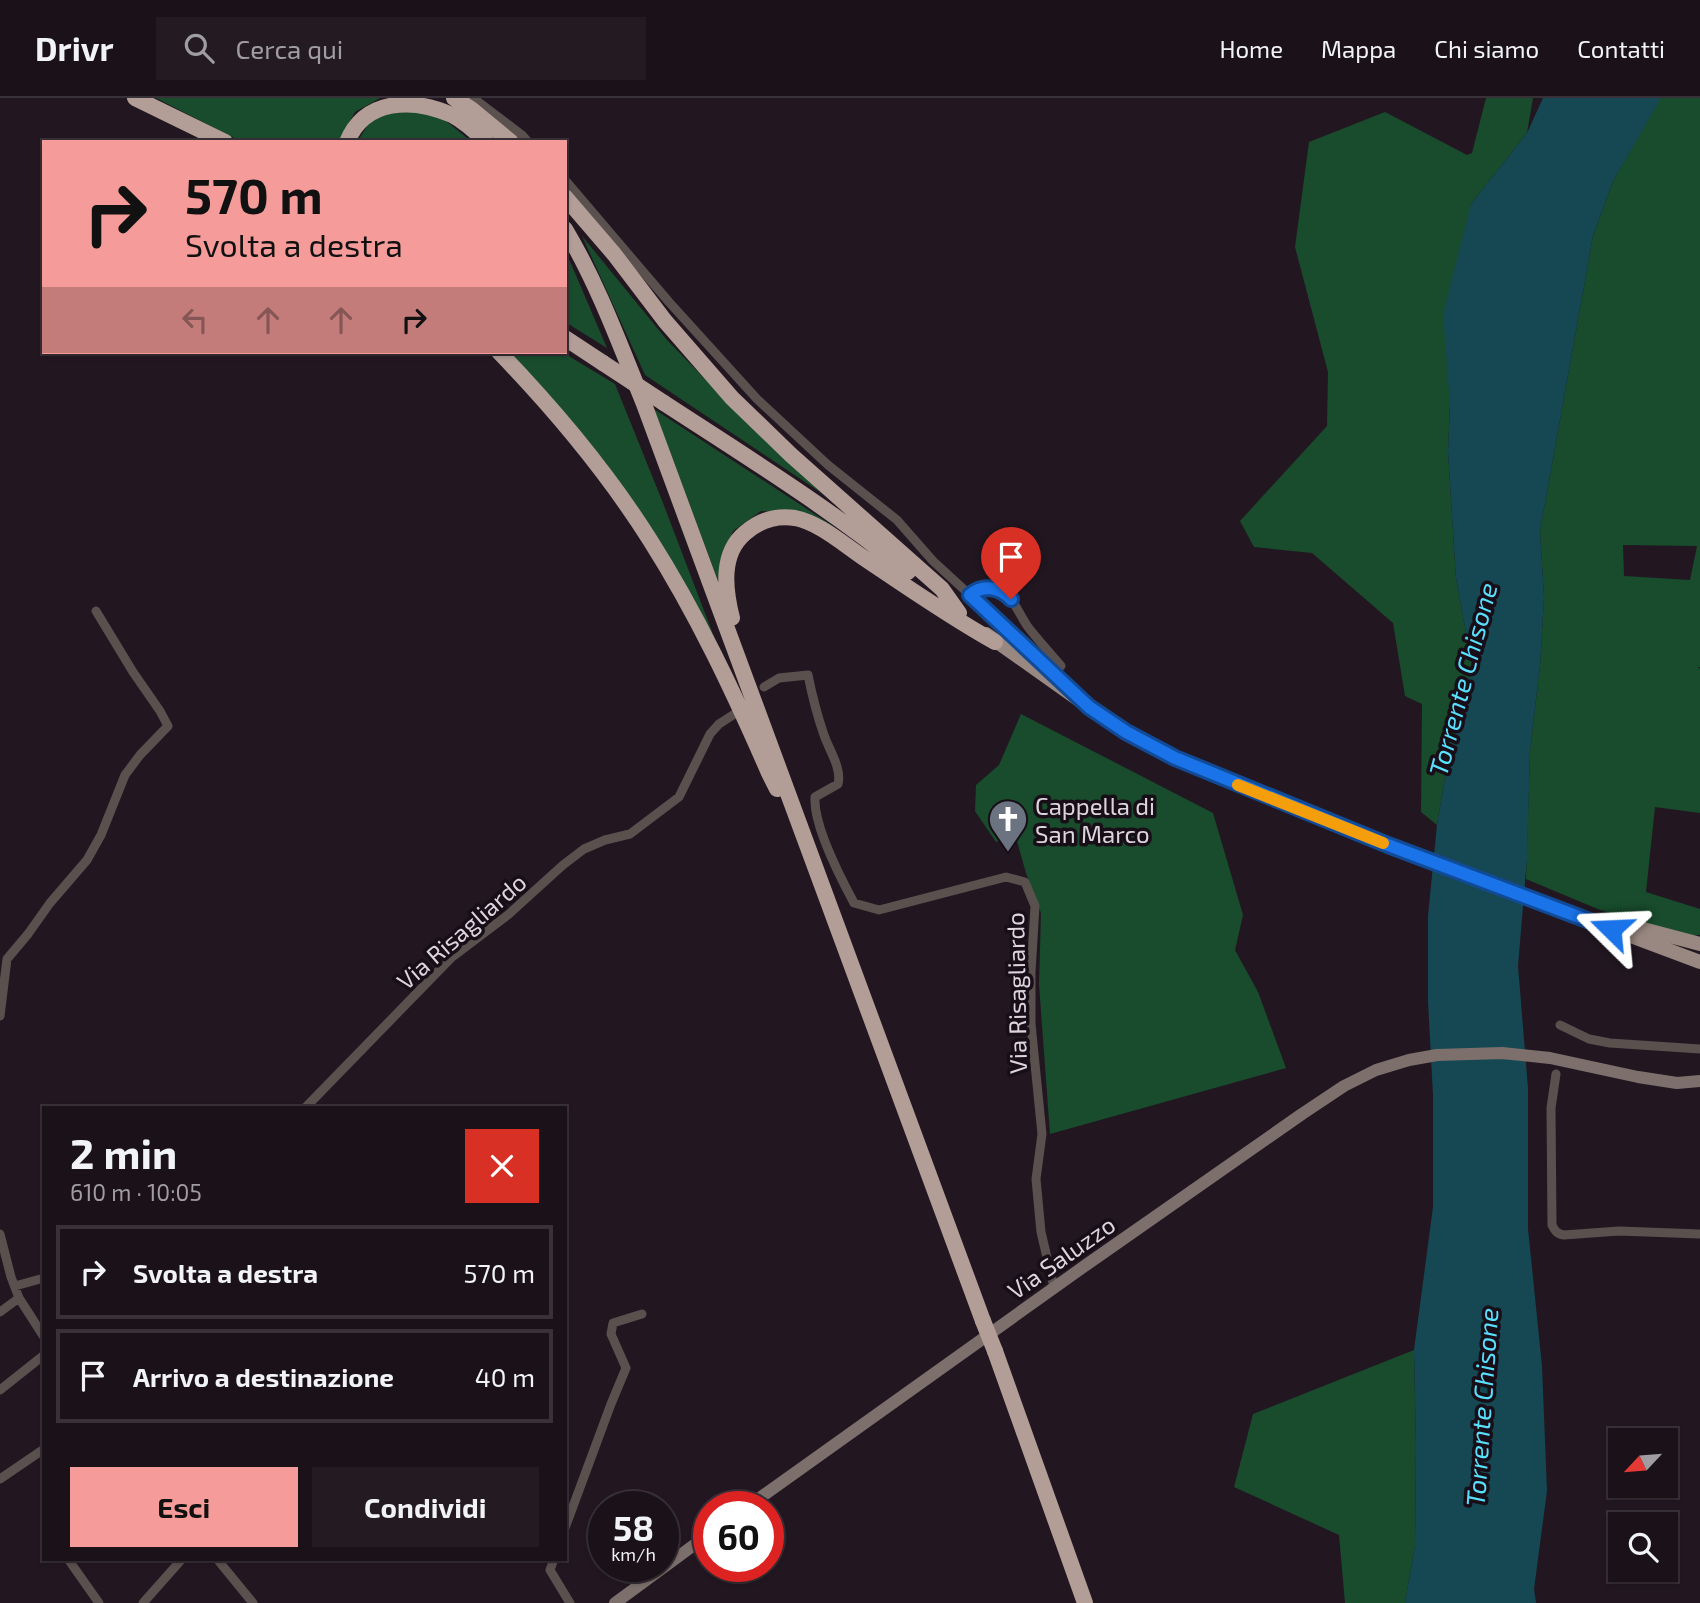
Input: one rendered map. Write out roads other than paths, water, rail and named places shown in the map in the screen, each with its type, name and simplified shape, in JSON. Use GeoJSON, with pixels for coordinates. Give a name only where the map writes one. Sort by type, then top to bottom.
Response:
{"type":"FeatureCollection","features":[{"type":"Feature","properties":{"kind":"highway"},"geometry":{"type":"LineString","coordinates":[[135,98],[221,140]]}},
{"type":"Feature","properties":{"kind":"highway"},"geometry":{"type":"LineString","coordinates":[[442,98],[495,140]]}},
{"type":"Feature","properties":{"kind":"highway"},"geometry":{"type":"LineString","coordinates":[[454,98],[509,140]]}},
{"type":"Feature","properties":{"kind":"highway"},"geometry":{"type":"LineString","coordinates":[[348,140],[356,124],[374,108],[390,103],[409,102],[451,114],[484,140]]}},
{"type":"Feature","properties":{"kind":"highway"},"geometry":{"type":"LineString","coordinates":[[567,199],[732,398],[791,455],[942,589],[959,613]]}},
{"type":"Feature","properties":{"kind":"highway"},"geometry":{"type":"LineString","coordinates":[[567,233],[607,311],[645,404],[779,781],[1085,1603]]}},
{"type":"Feature","properties":{"kind":"highway"},"geometry":{"type":"LineString","coordinates":[[567,246],[601,313],[779,781]]}},
{"type":"Feature","properties":{"kind":"highway"},"geometry":{"type":"LineString","coordinates":[[567,339],[793,486],[867,538],[959,613]]}},
{"type":"Feature","properties":{"kind":"highway"},"geometry":{"type":"LineString","coordinates":[[501,354],[569,429],[649,537],[725,675],[768,773],[779,781]]}},
{"type":"Feature","properties":{"kind":"highway"},"geometry":{"type":"LineString","coordinates":[[779,781],[766,713],[735,627],[727,595],[730,557],[741,536],[756,524],[767,519],[784,517],[810,522],[995,642]]}},
{"type":"Feature","properties":{"kind":"highway"},"geometry":{"type":"LineString","coordinates":[[991,1353],[1076,1603]]}},
{"type":"Feature","properties":{"kind":"main road"},"geometry":{"type":"LineString","coordinates":[[970,595],[1089,707]]}},
{"type":"Feature","properties":{"kind":"main road"},"geometry":{"type":"LineString","coordinates":[[959,613],[995,642],[1126,732],[1175,758],[1388,845],[1700,962]]}},
{"type":"Feature","properties":{"kind":"main road"},"geometry":{"type":"LineString","coordinates":[[1589,920],[1647,930],[1700,944]]}},
{"type":"Feature","properties":{"kind":"main road","name":"Via Saluzzo"},"geometry":{"type":"LineString","coordinates":[[769,1491],[1302,1114],[1344,1086],[1376,1070],[1437,1055],[1502,1053],[1550,1058],[1677,1083],[1700,1081]]}},
{"type":"Feature","properties":{"kind":"main road"},"geometry":{"type":"LineString","coordinates":[[615,1603],[693,1546]]}},
{"type":"Feature","properties":{"kind":"street"},"geometry":{"type":"LineString","coordinates":[[473,98],[526,140]]}},
{"type":"Feature","properties":{"kind":"street"},"geometry":{"type":"LineString","coordinates":[[567,182],[669,302],[757,399],[828,465],[897,520],[933,561],[970,595],[989,588],[1005,593],[1061,666]]}},
{"type":"Feature","properties":{"kind":"street"},"geometry":{"type":"LineString","coordinates":[[0,1016],[7,959],[87,860],[101,835],[125,775],[168,726],[96,611]]}},
{"type":"Feature","properties":{"kind":"street","name":"Via Risagliardo"},"geometry":{"type":"LineString","coordinates":[[764,687],[779,678],[808,675],[821,726],[839,778],[838,784],[815,797],[816,814],[834,864],[854,903],[879,910],[1006,877],[1025,881],[1035,906],[1031,1024],[1042,1134],[1036,1179],[1041,1232],[1054,1287]]}},
{"type":"Feature","properties":{"kind":"street","name":"Via Risagliardo"},"geometry":{"type":"LineString","coordinates":[[307,1106],[443,965],[509,914],[563,865],[584,849],[630,834],[679,797],[710,734],[719,724],[736,713]]}},
{"type":"Feature","properties":{"kind":"street"},"geometry":{"type":"LineString","coordinates":[[1560,1025],[1590,1039],[1610,1043],[1700,1049]]}},
{"type":"Feature","properties":{"kind":"street"},"geometry":{"type":"LineString","coordinates":[[1556,1074],[1551,1108],[1552,1225],[1557,1233],[1564,1235],[1619,1231],[1700,1234]]}},
{"type":"Feature","properties":{"kind":"street"},"geometry":{"type":"LineString","coordinates":[[0,1234],[19,1298],[42,1334]]}},
{"type":"Feature","properties":{"kind":"street"},"geometry":{"type":"LineString","coordinates":[[15,1286],[42,1279]]}},
{"type":"Feature","properties":{"kind":"street"},"geometry":{"type":"LineString","coordinates":[[0,1312],[19,1298]]}},
{"type":"Feature","properties":{"kind":"street"},"geometry":{"type":"LineString","coordinates":[[567,1523],[626,1368],[611,1334],[613,1323],[642,1314]]}},
{"type":"Feature","properties":{"kind":"street"},"geometry":{"type":"LineString","coordinates":[[0,1390],[42,1357]]}},
{"type":"Feature","properties":{"kind":"street"},"geometry":{"type":"LineString","coordinates":[[0,1479],[42,1450]]}},
{"type":"Feature","properties":{"kind":"street"},"geometry":{"type":"LineString","coordinates":[[69,1561],[99,1603]]}},
{"type":"Feature","properties":{"kind":"street"},"geometry":{"type":"LineString","coordinates":[[143,1603],[180,1561]]}},
{"type":"Feature","properties":{"kind":"street"},"geometry":{"type":"LineString","coordinates":[[219,1561],[253,1603]]}},
{"type":"Feature","properties":{"kind":"street"},"geometry":{"type":"LineString","coordinates":[[553,1561],[550,1570],[570,1603]]}},
{"type":"Feature","properties":{"kind":"water","name":"Torrente Chisone"},"geometry":{"type":"Polygon","coordinates":[[[1543,98],[1661,98],[1613,181],[1593,236],[1540,531],[1544,598],[1540,665],[1530,751],[1527,858],[1518,966],[1528,1088],[1528,1229],[1542,1366],[1547,1491],[1534,1589],[1536,1603],[1405,1603],[1415,1546],[1414,1350],[1433,1207],[1428,916],[1437,825],[1445,778],[1472,665],[1456,578],[1448,451],[1450,405],[1443,314],[1471,204],[1527,133],[1543,98]]]}},
{"type":"Feature","properties":{"kind":"place","name":"Cappella di San Marco"},"geometry":{"type":"Point","coordinates":[1008,853]}}]}
